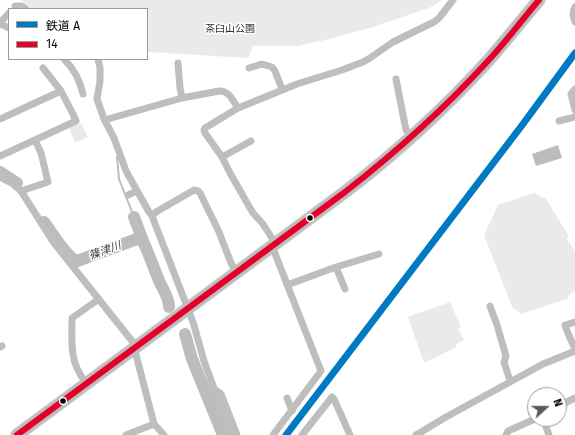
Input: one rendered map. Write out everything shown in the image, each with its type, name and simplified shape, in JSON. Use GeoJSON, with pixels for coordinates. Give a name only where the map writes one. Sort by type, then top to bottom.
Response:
{"type":"FeatureCollection","features":[{"type":"Feature","properties":{"kind":"highway"},"geometry":{"type":"LineString","coordinates":[[17,435],[362,179],[432,118],[486,62],[539,0]]}},
{"type":"Feature","properties":{"kind":"street"},"geometry":{"type":"LineString","coordinates":[[273,435],[321,371],[274,252],[273,245],[263,224],[253,213],[222,156],[204,130],[238,108],[282,89],[363,62],[393,42],[434,22],[453,0]]}},
{"type":"Feature","properties":{"kind":"street"},"geometry":{"type":"LineString","coordinates":[[14,5],[24,8]]}},
{"type":"Feature","properties":{"kind":"street"},"geometry":{"type":"LineString","coordinates":[[575,7],[573,16],[575,22]]}},
{"type":"Feature","properties":{"kind":"street"},"geometry":{"type":"LineString","coordinates":[[0,24],[8,14]]}},
{"type":"Feature","properties":{"kind":"street"},"geometry":{"type":"LineString","coordinates":[[65,60],[76,73],[82,94]]}},
{"type":"Feature","properties":{"kind":"street"},"geometry":{"type":"LineString","coordinates":[[98,60],[100,81],[97,99],[104,119],[114,138],[126,172],[152,216],[187,308],[231,435]]}},
{"type":"Feature","properties":{"kind":"street"},"geometry":{"type":"LineString","coordinates":[[178,63],[182,98]]}},
{"type":"Feature","properties":{"kind":"street"},"geometry":{"type":"LineString","coordinates":[[249,68],[262,64],[272,67],[282,89]]}},
{"type":"Feature","properties":{"kind":"street"},"geometry":{"type":"LineString","coordinates":[[0,156],[76,122],[61,92],[43,68]]}},
{"type":"Feature","properties":{"kind":"street"},"geometry":{"type":"LineString","coordinates":[[396,79],[406,130],[412,136]]}},
{"type":"Feature","properties":{"kind":"street"},"geometry":{"type":"LineString","coordinates":[[575,89],[571,94],[575,110]]}},
{"type":"Feature","properties":{"kind":"street"},"geometry":{"type":"LineString","coordinates":[[104,119],[182,98],[219,91],[225,91],[229,94],[238,108]]}},
{"type":"Feature","properties":{"kind":"street"},"geometry":{"type":"LineString","coordinates":[[0,119],[61,92]]}},
{"type":"Feature","properties":{"kind":"street"},"geometry":{"type":"LineString","coordinates":[[559,121],[575,117]]}},
{"type":"Feature","properties":{"kind":"street"},"geometry":{"type":"LineString","coordinates":[[21,191],[48,182],[41,154],[35,140]]}},
{"type":"Feature","properties":{"kind":"street"},"geometry":{"type":"LineString","coordinates":[[222,156],[251,141]]}},
{"type":"Feature","properties":{"kind":"street"},"geometry":{"type":"LineString","coordinates":[[0,177],[13,184],[21,191],[54,244],[132,341],[154,424],[164,435]]}},
{"type":"Feature","properties":{"kind":"street"},"geometry":{"type":"LineString","coordinates":[[152,216],[156,212],[194,190],[198,191],[219,232],[231,264],[236,272]]}},
{"type":"Feature","properties":{"kind":"street"},"geometry":{"type":"LineString","coordinates":[[128,195],[136,191]]}},
{"type":"Feature","properties":{"kind":"street"},"geometry":{"type":"LineString","coordinates":[[287,285],[336,266],[379,254]]}},
{"type":"Feature","properties":{"kind":"street"},"geometry":{"type":"LineString","coordinates":[[336,266],[345,289]]}},
{"type":"Feature","properties":{"kind":"street"},"geometry":{"type":"LineString","coordinates":[[86,383],[75,363],[72,353],[72,318],[99,299]]}},
{"type":"Feature","properties":{"kind":"street"},"geometry":{"type":"LineString","coordinates":[[490,306],[506,356],[504,362],[510,381]]}},
{"type":"Feature","properties":{"kind":"street"},"geometry":{"type":"LineString","coordinates":[[416,435],[510,381],[575,350],[565,325],[575,322]]}},
{"type":"Feature","properties":{"kind":"street"},"geometry":{"type":"LineString","coordinates":[[215,390],[221,394],[237,435]]}},
{"type":"Feature","properties":{"kind":"street"},"geometry":{"type":"LineString","coordinates":[[302,435],[332,397],[350,435]]}},
{"type":"Feature","properties":{"kind":"street"},"geometry":{"type":"LineString","coordinates":[[287,398],[292,411]]}},
{"type":"Feature","properties":{"kind":"street"},"geometry":{"type":"LineString","coordinates":[[506,435],[508,431],[527,423]]}},
{"type":"Feature","properties":{"kind":"street"},"geometry":{"type":"LineString","coordinates":[[126,435],[154,424]]}},
{"type":"Feature","properties":{"kind":"green space","name":"茶臼山公園"},"geometry":{"type":"Polygon","coordinates":[[[22,0],[442,0],[429,8],[373,27],[325,40],[297,46],[253,46],[248,58],[148,52],[148,8],[31,8],[23,3],[22,0]]]}},
{"type":"Feature","properties":{"kind":"green space"},"geometry":{"type":"Polygon","coordinates":[[[81,123],[88,137],[75,143],[69,128],[81,123]]]}},
{"type":"Feature","properties":{"kind":"green space"},"geometry":{"type":"Polygon","coordinates":[[[534,193],[546,199],[569,236],[566,238],[575,251],[575,291],[570,294],[567,299],[521,314],[512,307],[484,235],[498,205],[534,193]]]}},
{"type":"Feature","properties":{"kind":"green space"},"geometry":{"type":"Polygon","coordinates":[[[450,302],[461,327],[458,329],[464,340],[455,345],[457,347],[424,363],[408,317],[450,302]]]}},
{"type":"Feature","properties":{"kind":"shaded area"},"geometry":{"type":"Polygon","coordinates":[[[558,145],[562,158],[536,166],[532,154],[558,145]]]}},
{"type":"Feature","properties":{"kind":"waterway"},"geometry":{"type":"LineString","coordinates":[[117,157],[119,179],[134,217]]}},
{"type":"Feature","properties":{"kind":"waterway","name":"篠津川"},"geometry":{"type":"LineString","coordinates":[[0,172],[17,183]]}},
{"type":"Feature","properties":{"kind":"waterway"},"geometry":{"type":"LineString","coordinates":[[134,217],[143,241]]}},
{"type":"Feature","properties":{"kind":"waterway","name":"篠津川"},"geometry":{"type":"LineString","coordinates":[[44,222],[68,254],[77,261],[137,239],[143,241],[167,298],[169,307]]}},
{"type":"Feature","properties":{"kind":"waterway","name":"篠津川"},"geometry":{"type":"LineString","coordinates":[[185,334],[192,359],[223,435]]}},
{"type":"Feature","properties":{"kind":"rail line","name":"A"},"geometry":{"type":"LineString","coordinates":[[286,435],[523,124],[575,53]]}},
{"type":"Feature","properties":{"kind":"transit line","name":"14"},"geometry":{"type":"LineString","coordinates":[[17,435],[345,192],[382,162],[436,114],[470,80],[500,48],[539,0]]}}]}
